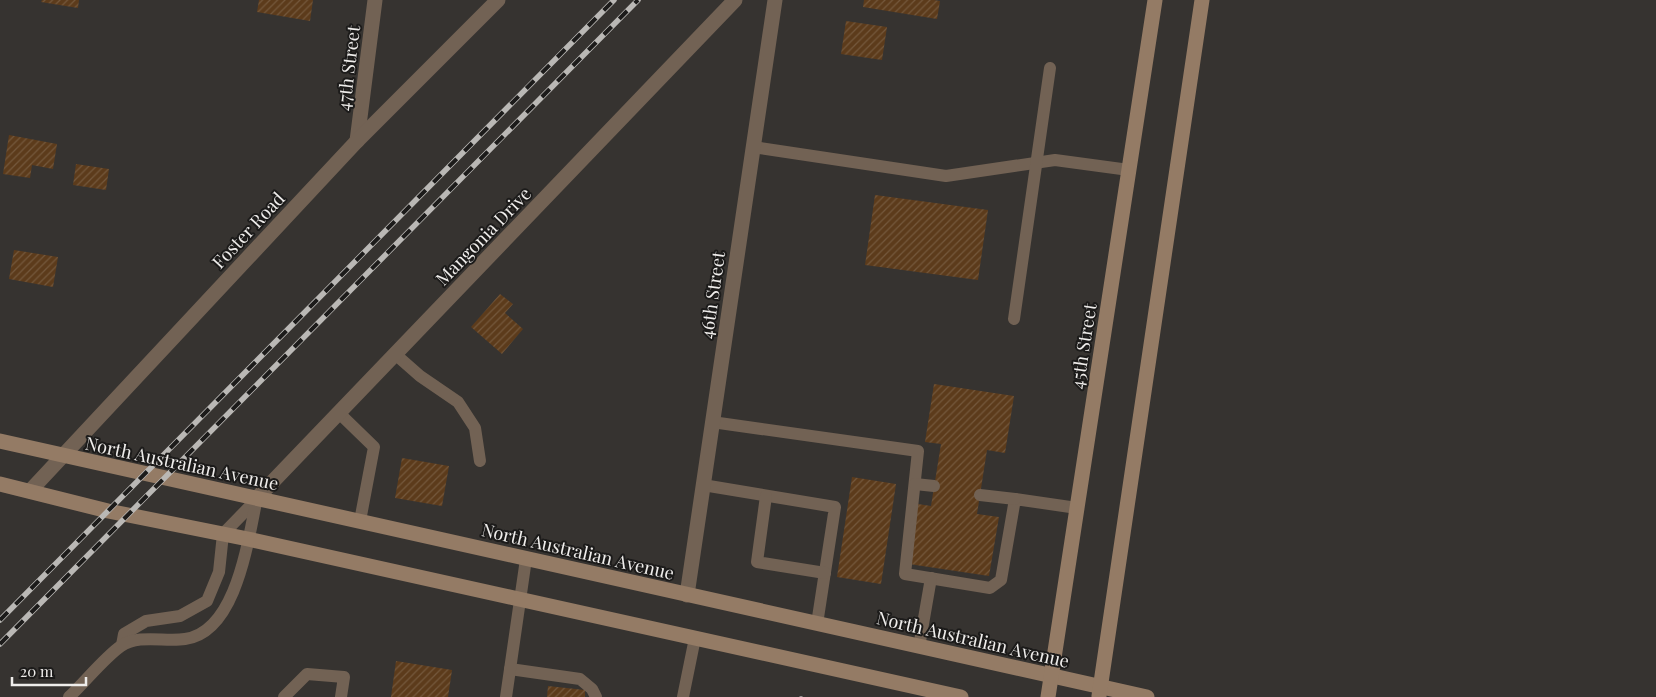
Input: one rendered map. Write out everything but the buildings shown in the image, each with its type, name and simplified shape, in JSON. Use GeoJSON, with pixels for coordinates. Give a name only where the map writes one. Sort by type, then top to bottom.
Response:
{"type":"FeatureCollection","features":[{"type":"Feature","properties":{"kind":"main road","name":"45th Street"},"geometry":{"type":"LineString","coordinates":[[1048,697],[1155,0]]}},
{"type":"Feature","properties":{"kind":"main road"},"geometry":{"type":"LineString","coordinates":[[1100,692],[1202,0]]}},
{"type":"Feature","properties":{"kind":"main road","name":"North Australian Avenue"},"geometry":{"type":"LineString","coordinates":[[0,441],[1051,676],[1100,692],[1147,697]]}},
{"type":"Feature","properties":{"kind":"main road"},"geometry":{"type":"LineString","coordinates":[[0,484],[108,511],[223,534],[695,638],[907,691],[961,697]]}},
{"type":"Feature","properties":{"kind":"street","name":"47th Street"},"geometry":{"type":"LineString","coordinates":[[357,141],[375,0]]}},
{"type":"Feature","properties":{"kind":"street","name":"Foster Road"},"geometry":{"type":"LineString","coordinates":[[30,491],[357,141],[498,0]]}},
{"type":"Feature","properties":{"kind":"street","name":"Mangonia Drive"},"geometry":{"type":"LineString","coordinates":[[258,498],[735,0]]}},
{"type":"Feature","properties":{"kind":"street","name":"46th Street"},"geometry":{"type":"LineString","coordinates":[[687,595],[775,0]]}},
{"type":"Feature","properties":{"kind":"lane"},"geometry":{"type":"LineString","coordinates":[[1014,318],[1050,68]]}},
{"type":"Feature","properties":{"kind":"lane"},"geometry":{"type":"LineString","coordinates":[[753,148],[946,176],[1055,160],[1129,170]]}},
{"type":"Feature","properties":{"kind":"lane"},"geometry":{"type":"LineString","coordinates":[[396,354],[420,376],[458,402],[475,428],[480,461]]}},
{"type":"Feature","properties":{"kind":"lane"},"geometry":{"type":"LineString","coordinates":[[339,413],[374,447],[360,521]]}},
{"type":"Feature","properties":{"kind":"lane"},"geometry":{"type":"LineString","coordinates":[[712,422],[918,451],[905,574],[990,588],[1001,580],[1015,499]]}},
{"type":"Feature","properties":{"kind":"lane"},"geometry":{"type":"LineString","coordinates":[[915,484],[934,486]]}},
{"type":"Feature","properties":{"kind":"lane"},"geometry":{"type":"LineString","coordinates":[[703,485],[836,507],[817,624]]}},
{"type":"Feature","properties":{"kind":"lane"},"geometry":{"type":"LineString","coordinates":[[980,495],[1077,508]]}},
{"type":"Feature","properties":{"kind":"lane"},"geometry":{"type":"LineString","coordinates":[[766,496],[757,562],[825,574]]}},
{"type":"Feature","properties":{"kind":"lane"},"geometry":{"type":"LineString","coordinates":[[122,645],[124,634],[146,621],[180,616],[206,601],[219,572],[223,534],[258,498]]}},
{"type":"Feature","properties":{"kind":"lane"},"geometry":{"type":"LineString","coordinates":[[70,697],[122,645],[147,639],[186,639],[209,627],[228,605],[246,556],[258,498]]}},
{"type":"Feature","properties":{"kind":"lane"},"geometry":{"type":"LineString","coordinates":[[506,697],[526,559]]}},
{"type":"Feature","properties":{"kind":"lane"},"geometry":{"type":"LineString","coordinates":[[919,647],[931,578]]}},
{"type":"Feature","properties":{"kind":"lane"},"geometry":{"type":"LineString","coordinates":[[683,697],[695,638]]}},
{"type":"Feature","properties":{"kind":"lane"},"geometry":{"type":"LineString","coordinates":[[510,670],[580,679],[588,685],[596,697]]}},
{"type":"Feature","properties":{"kind":"lane"},"geometry":{"type":"LineString","coordinates":[[284,697],[307,674],[344,677],[341,697]]}},
{"type":"Feature","properties":{"kind":"railway"},"geometry":{"type":"LineString","coordinates":[[0,620],[614,0]]}},
{"type":"Feature","properties":{"kind":"railway"},"geometry":{"type":"LineString","coordinates":[[0,644],[638,0]]}}]}
